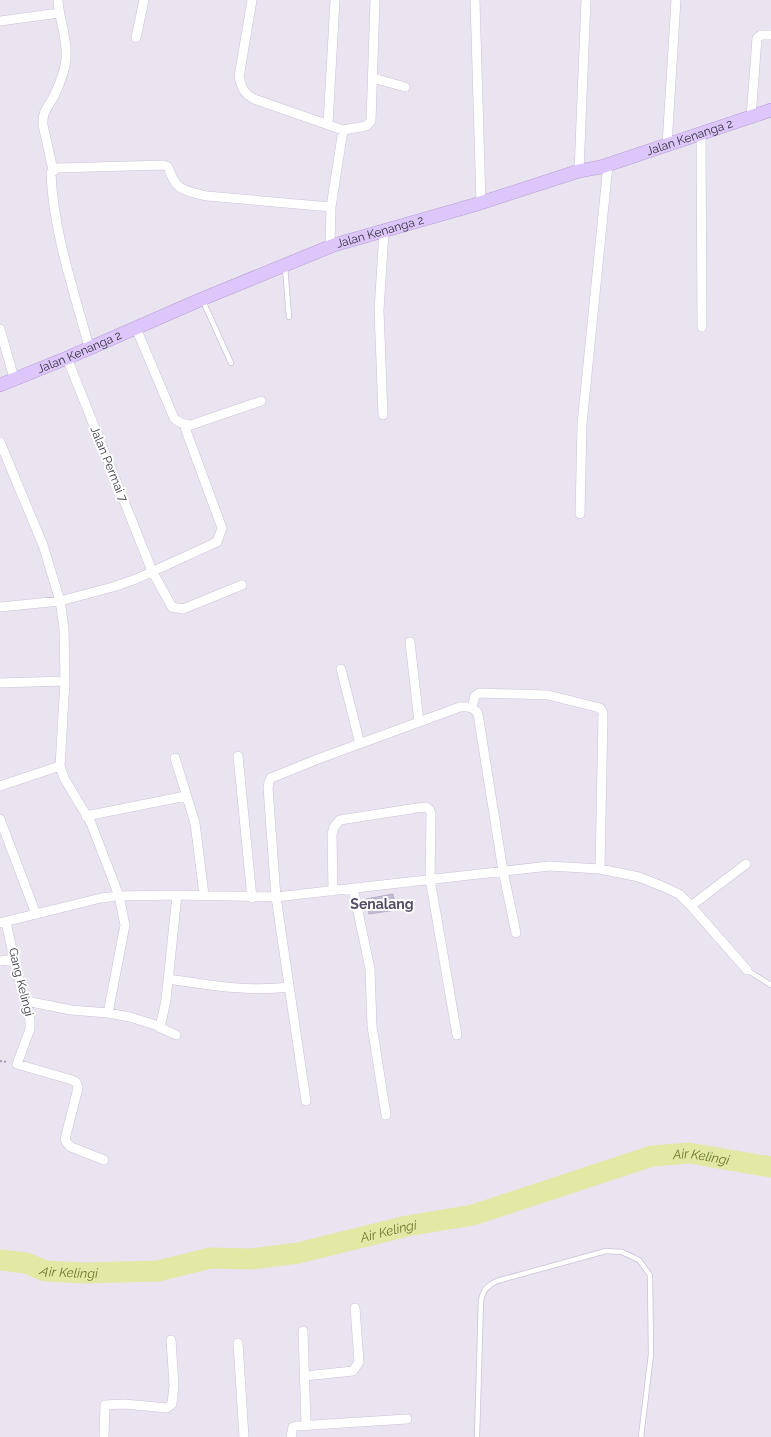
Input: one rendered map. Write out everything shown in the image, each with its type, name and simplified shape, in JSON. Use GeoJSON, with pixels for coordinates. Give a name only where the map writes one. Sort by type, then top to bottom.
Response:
{"type":"FeatureCollection","features":[{"type":"Feature","properties":{"kind":"main road","name":"Jalan Kenanga 2"},"geometry":{"type":"LineString","coordinates":[[0,385],[14,378],[67,358],[89,347],[202,299],[330,247],[481,203],[579,171],[608,165],[771,110]]}},
{"type":"Feature","properties":{"kind":"street"},"geometry":{"type":"LineString","coordinates":[[58,0],[59,13],[65,39],[66,58],[62,75],[54,96],[45,109],[42,118],[53,170],[51,173],[52,190],[60,237],[89,347]]}},
{"type":"Feature","properties":{"kind":"street"},"geometry":{"type":"LineString","coordinates":[[136,38],[144,0]]}},
{"type":"Feature","properties":{"kind":"street"},"geometry":{"type":"LineString","coordinates":[[252,0],[239,77],[241,88],[245,94],[254,99],[343,130],[366,126],[370,124],[372,117],[376,0]]}},
{"type":"Feature","properties":{"kind":"street"},"geometry":{"type":"LineString","coordinates":[[328,124],[335,0]]}},
{"type":"Feature","properties":{"kind":"street"},"geometry":{"type":"LineString","coordinates":[[475,0],[481,203]]}},
{"type":"Feature","properties":{"kind":"street"},"geometry":{"type":"LineString","coordinates":[[579,171],[586,0]]}},
{"type":"Feature","properties":{"kind":"street"},"geometry":{"type":"LineString","coordinates":[[667,145],[676,0]]}},
{"type":"Feature","properties":{"kind":"street"},"geometry":{"type":"LineString","coordinates":[[0,21],[59,13]]}},
{"type":"Feature","properties":{"kind":"street"},"geometry":{"type":"LineString","coordinates":[[751,117],[757,38],[761,35],[771,36]]}},
{"type":"Feature","properties":{"kind":"street"},"geometry":{"type":"LineString","coordinates":[[373,78],[405,87]]}},
{"type":"Feature","properties":{"kind":"street"},"geometry":{"type":"LineString","coordinates":[[330,247],[331,207],[343,130]]}},
{"type":"Feature","properties":{"kind":"street"},"geometry":{"type":"LineString","coordinates":[[701,134],[702,327]]}},
{"type":"Feature","properties":{"kind":"street"},"geometry":{"type":"LineString","coordinates":[[580,514],[582,424],[608,165]]}},
{"type":"Feature","properties":{"kind":"street"},"geometry":{"type":"LineString","coordinates":[[53,170],[56,168],[164,166],[168,167],[174,183],[181,189],[207,196],[331,207]]}},
{"type":"Feature","properties":{"kind":"street"},"geometry":{"type":"LineString","coordinates":[[384,232],[379,310],[384,415]]}},
{"type":"Feature","properties":{"kind":"street"},"geometry":{"type":"LineString","coordinates":[[136,328],[174,418],[178,422],[184,425],[191,425],[261,401]]}},
{"type":"Feature","properties":{"kind":"street"},"geometry":{"type":"LineString","coordinates":[[0,329],[14,378]]}},
{"type":"Feature","properties":{"kind":"street","name":"Jalan Permai 7"},"geometry":{"type":"LineString","coordinates":[[67,358],[152,571],[172,607],[183,609],[242,585]]}},
{"type":"Feature","properties":{"kind":"street"},"geometry":{"type":"LineString","coordinates":[[0,607],[60,601],[113,587],[136,579],[217,542],[222,528],[184,425]]}},
{"type":"Feature","properties":{"kind":"street"},"geometry":{"type":"LineString","coordinates":[[0,442],[43,545],[60,601],[64,628],[66,681],[60,766],[64,778],[90,823],[119,896],[125,925],[108,1013]]}},
{"type":"Feature","properties":{"kind":"street"},"geometry":{"type":"LineString","coordinates":[[410,642],[419,722]]}},
{"type":"Feature","properties":{"kind":"street"},"geometry":{"type":"LineString","coordinates":[[341,669],[360,744]]}},
{"type":"Feature","properties":{"kind":"street"},"geometry":{"type":"LineString","coordinates":[[0,683],[66,681]]}},
{"type":"Feature","properties":{"kind":"street"},"geometry":{"type":"LineString","coordinates":[[472,708],[475,696],[479,693],[548,695],[600,708],[603,713],[600,869]]}},
{"type":"Feature","properties":{"kind":"street"},"geometry":{"type":"LineString","coordinates":[[306,1101],[276,898],[268,788],[269,782],[275,776],[460,707],[467,706],[472,708],[478,714],[503,871],[516,933]]}},
{"type":"Feature","properties":{"kind":"street"},"geometry":{"type":"LineString","coordinates":[[238,756],[252,898]]}},
{"type":"Feature","properties":{"kind":"street"},"geometry":{"type":"LineString","coordinates":[[174,758],[196,829],[204,895]]}},
{"type":"Feature","properties":{"kind":"street"},"geometry":{"type":"LineString","coordinates":[[0,786],[60,766]]}},
{"type":"Feature","properties":{"kind":"street"},"geometry":{"type":"LineString","coordinates":[[86,816],[186,796]]}},
{"type":"Feature","properties":{"kind":"street"},"geometry":{"type":"LineString","coordinates":[[333,892],[332,834],[334,826],[340,820],[426,807],[429,809],[431,813],[430,879],[457,1035]]}},
{"type":"Feature","properties":{"kind":"street"},"geometry":{"type":"LineString","coordinates":[[0,819],[36,914]]}},
{"type":"Feature","properties":{"kind":"street"},"geometry":{"type":"LineString","coordinates":[[692,906],[746,864]]}},
{"type":"Feature","properties":{"kind":"street"},"geometry":{"type":"LineString","coordinates":[[3,922],[101,898],[119,896],[204,895],[276,898],[550,866],[600,869],[639,877],[679,894],[692,906],[747,970]]}},
{"type":"Feature","properties":{"kind":"street"},"geometry":{"type":"LineString","coordinates":[[353,888],[370,969],[372,1026],[386,1115]]}},
{"type":"Feature","properties":{"kind":"street"},"geometry":{"type":"LineString","coordinates":[[160,1028],[166,1000],[177,895]]}},
{"type":"Feature","properties":{"kind":"street","name":"Gang Kelingi"},"geometry":{"type":"LineString","coordinates":[[3,922],[30,1020],[30,1029],[17,1064],[76,1082],[78,1088],[65,1139],[71,1147],[104,1160]]}},
{"type":"Feature","properties":{"kind":"street"},"geometry":{"type":"LineString","coordinates":[[0,961],[14,959]]}},
{"type":"Feature","properties":{"kind":"street"},"geometry":{"type":"LineString","coordinates":[[168,979],[238,989],[270,989],[289,987]]}},
{"type":"Feature","properties":{"kind":"street"},"geometry":{"type":"LineString","coordinates":[[26,1001],[71,1010],[108,1013],[130,1017],[176,1035]]}},
{"type":"Feature","properties":{"kind":"street"},"geometry":{"type":"LineString","coordinates":[[305,1376],[353,1370],[356,1368],[359,1362],[355,1308]]}},
{"type":"Feature","properties":{"kind":"street"},"geometry":{"type":"LineString","coordinates":[[303,1331],[306,1425]]}},
{"type":"Feature","properties":{"kind":"street"},"geometry":{"type":"LineString","coordinates":[[104,1437],[105,1404],[124,1404],[168,1408],[172,1404],[174,1385],[171,1340]]}},
{"type":"Feature","properties":{"kind":"street"},"geometry":{"type":"LineString","coordinates":[[238,1344],[244,1437]]}},
{"type":"Feature","properties":{"kind":"street"},"geometry":{"type":"LineString","coordinates":[[291,1437],[293,1427],[407,1419]]}},
{"type":"Feature","properties":{"kind":"lane"},"geometry":{"type":"LineString","coordinates":[[285,265],[290,317]]}},
{"type":"Feature","properties":{"kind":"lane"},"geometry":{"type":"LineString","coordinates":[[202,299],[231,364]]}},
{"type":"Feature","properties":{"kind":"lane"},"geometry":{"type":"LineString","coordinates":[[747,970],[771,985]]}},
{"type":"Feature","properties":{"kind":"lane"},"geometry":{"type":"LineString","coordinates":[[477,1437],[481,1300],[486,1288],[497,1281],[606,1251],[622,1252],[639,1260],[650,1275],[651,1354],[641,1437]]}},
{"type":"Feature","properties":{"kind":"building"},"geometry":{"type":"Polygon","coordinates":[[[393,894],[396,910],[369,914],[366,899],[393,894]]]}},
{"type":"Feature","properties":{"kind":"waterway","name":"Air Kelingi"},"geometry":{"type":"LineString","coordinates":[[0,1260],[26,1263],[45,1271],[85,1273],[158,1271],[211,1258],[251,1259],[298,1253],[407,1226],[473,1215],[652,1156],[689,1153],[771,1167]]}},
{"type":"Feature","properties":{"kind":"district","name":"Senalang"},"geometry":{"type":"Point","coordinates":[382,904]}}]}
